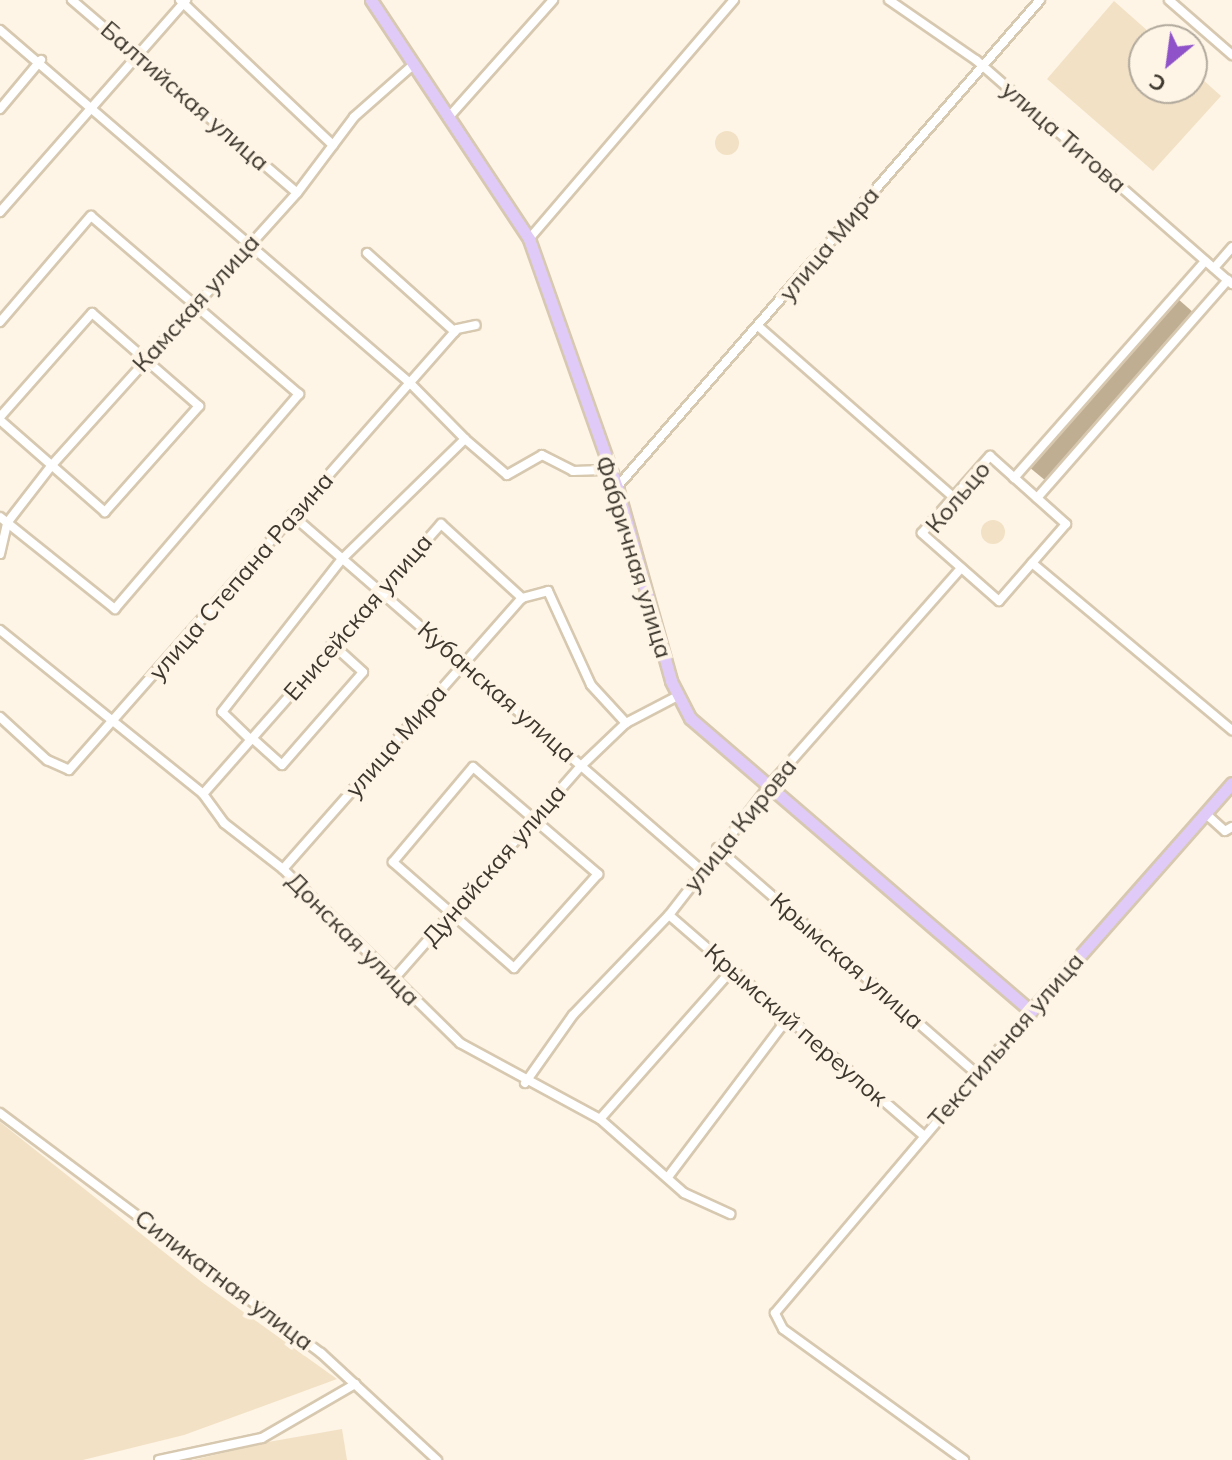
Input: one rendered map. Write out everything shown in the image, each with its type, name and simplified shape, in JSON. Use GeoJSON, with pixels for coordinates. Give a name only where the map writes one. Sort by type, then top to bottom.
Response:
{"type":"FeatureCollection","features":[{"type":"Feature","properties":{"kind":"main road","name":"Фабричная улица"},"geometry":{"type":"LineString","coordinates":[[371,0],[529,239],[617,487],[676,697],[690,718],[1031,1011]]}},
{"type":"Feature","properties":{"kind":"main road","name":"Текстильная улица"},"geometry":{"type":"LineString","coordinates":[[1031,1011],[1232,783]]}},
{"type":"Feature","properties":{"kind":"street","name":"Балтийская улица"},"geometry":{"type":"LineString","coordinates":[[72,0],[297,193]]}},
{"type":"Feature","properties":{"kind":"street"},"geometry":{"type":"LineString","coordinates":[[448,118],[553,0]]}},
{"type":"Feature","properties":{"kind":"street"},"geometry":{"type":"LineString","coordinates":[[529,239],[734,0]]}},
{"type":"Feature","properties":{"kind":"street","name":"улица Титова"},"geometry":{"type":"LineString","coordinates":[[889,0],[982,66],[1230,282]]}},
{"type":"Feature","properties":{"kind":"street","name":"улица Мира"},"geometry":{"type":"LineString","coordinates":[[617,487],[1040,0]]}},
{"type":"Feature","properties":{"kind":"street"},"geometry":{"type":"LineString","coordinates":[[1169,0],[1232,55]]}},
{"type":"Feature","properties":{"kind":"street"},"geometry":{"type":"LineString","coordinates":[[0,212],[185,1],[333,145]]}},
{"type":"Feature","properties":{"kind":"street"},"geometry":{"type":"LineString","coordinates":[[0,30],[41,60],[251,242],[410,383],[465,439],[507,475],[542,455],[573,471],[610,470]]}},
{"type":"Feature","properties":{"kind":"street"},"geometry":{"type":"LineString","coordinates":[[0,109],[41,60]]}},
{"type":"Feature","properties":{"kind":"street","name":"Камская улица"},"geometry":{"type":"LineString","coordinates":[[0,554],[4,520],[193,304],[297,193],[333,145],[413,65]]}},
{"type":"Feature","properties":{"kind":"street"},"geometry":{"type":"LineString","coordinates":[[0,322],[91,216],[299,394],[115,609],[4,520]]}},
{"type":"Feature","properties":{"kind":"street"},"geometry":{"type":"LineString","coordinates":[[1214,268],[1232,247]]}},
{"type":"Feature","properties":{"kind":"street"},"geometry":{"type":"LineString","coordinates":[[367,253],[455,332],[476,325]]}},
{"type":"Feature","properties":{"kind":"street"},"geometry":{"type":"LineString","coordinates":[[1014,478],[1205,261]]}},
{"type":"Feature","properties":{"kind":"street"},"geometry":{"type":"LineString","coordinates":[[1037,498],[1230,282]]}},
{"type":"Feature","properties":{"kind":"street"},"geometry":{"type":"LineString","coordinates":[[92,313],[199,406],[105,512],[0,418],[92,313]]}},
{"type":"Feature","properties":{"kind":"street"},"geometry":{"type":"LineString","coordinates":[[759,327],[953,497]]}},
{"type":"Feature","properties":{"kind":"street","name":"улица Степана Разина"},"geometry":{"type":"LineString","coordinates":[[0,717],[47,760],[69,770],[455,332]]}},
{"type":"Feature","properties":{"kind":"street","name":"Енисейская улица"},"geometry":{"type":"LineString","coordinates":[[252,739],[222,712],[342,559],[465,439]]}},
{"type":"Feature","properties":{"kind":"street","name":"Кольцо"},"geometry":{"type":"LineString","coordinates":[[990,456],[1014,478],[1066,524],[999,601],[922,533],[990,456]]}},
{"type":"Feature","properties":{"kind":"street","name":"Кубанская улица"},"geometry":{"type":"LineString","coordinates":[[292,515],[384,592],[462,666],[701,870]]}},
{"type":"Feature","properties":{"kind":"street","name":"Енисейская улица"},"geometry":{"type":"LineString","coordinates":[[203,794],[332,644],[384,592],[441,524],[522,598]]}},
{"type":"Feature","properties":{"kind":"street"},"geometry":{"type":"LineString","coordinates":[[1032,563],[1232,730]]}},
{"type":"Feature","properties":{"kind":"street","name":"улица Кирова"},"geometry":{"type":"LineString","coordinates":[[525,1083],[573,1015],[669,915],[717,848],[770,785],[961,568]]}},
{"type":"Feature","properties":{"kind":"street"},"geometry":{"type":"LineString","coordinates":[[522,598],[548,591],[591,685],[626,723]]}},
{"type":"Feature","properties":{"kind":"street","name":"улица Мира"},"geometry":{"type":"LineString","coordinates":[[283,869],[522,598]]}},
{"type":"Feature","properties":{"kind":"street","name":"Донская улица"},"geometry":{"type":"LineString","coordinates":[[0,630],[203,794],[224,823],[283,869],[392,981],[460,1043],[525,1083],[600,1119],[684,1193],[730,1214]]}},
{"type":"Feature","properties":{"kind":"street"},"geometry":{"type":"LineString","coordinates":[[252,739],[282,765],[363,672],[332,644]]}},
{"type":"Feature","properties":{"kind":"street","name":"Дунайская улица"},"geometry":{"type":"LineString","coordinates":[[392,981],[581,766],[626,723],[676,697]]}},
{"type":"Feature","properties":{"kind":"street"},"geometry":{"type":"LineString","coordinates":[[473,767],[598,874],[514,968],[452,913],[393,862],[473,767]]}},
{"type":"Feature","properties":{"kind":"street"},"geometry":{"type":"LineString","coordinates":[[1206,814],[1229,829]]}},
{"type":"Feature","properties":{"kind":"street","name":"Крымская улица"},"geometry":{"type":"LineString","coordinates":[[717,848],[977,1074]]}},
{"type":"Feature","properties":{"kind":"street","name":"Крымский переулок"},"geometry":{"type":"LineString","coordinates":[[669,915],[924,1136]]}},
{"type":"Feature","properties":{"kind":"street"},"geometry":{"type":"LineString","coordinates":[[600,1119],[732,970]]}},
{"type":"Feature","properties":{"kind":"street","name":"Текстильная улица"},"geometry":{"type":"LineString","coordinates":[[964,1460],[783,1329],[775,1313],[1031,1011]]}},
{"type":"Feature","properties":{"kind":"street"},"geometry":{"type":"LineString","coordinates":[[668,1177],[781,1027],[780,1012]]}},
{"type":"Feature","properties":{"kind":"street","name":"Силикатная улица"},"geometry":{"type":"LineString","coordinates":[[0,1113],[355,1384],[437,1460]]}},
{"type":"Feature","properties":{"kind":"street"},"geometry":{"type":"LineString","coordinates":[[159,1460],[262,1438],[355,1384]]}},
{"type":"Feature","properties":{"kind":"shaded area"},"geometry":{"type":"Polygon","coordinates":[[[1114,1],[1140,24],[1128,24],[1128,104],[1208,104],[1208,84],[1221,96],[1153,171],[1047,79],[1114,1]]]}},
{"type":"Feature","properties":{"kind":"shaded area"},"geometry":{"type":"Polygon","coordinates":[[[727,131],[738,138],[739,143],[732,154],[727,155],[716,148],[715,143],[722,132],[727,131]]]}},
{"type":"Feature","properties":{"kind":"shaded area"},"geometry":{"type":"Polygon","coordinates":[[[1178,299],[1194,313],[1046,481],[1029,467],[1178,299]]]}},
{"type":"Feature","properties":{"kind":"shaded area"},"geometry":{"type":"Polygon","coordinates":[[[993,520],[1004,527],[1005,532],[998,543],[993,544],[982,537],[981,532],[988,521],[993,520]]]}},
{"type":"Feature","properties":{"kind":"shaded area"},"geometry":{"type":"Polygon","coordinates":[[[0,1122],[203,1283],[337,1379],[184,1435],[83,1460],[0,1460],[0,1122]]]}},
{"type":"Feature","properties":{"kind":"shaded area"},"geometry":{"type":"Polygon","coordinates":[[[342,1429],[347,1460],[193,1460],[268,1442],[342,1429]]]}}]}
